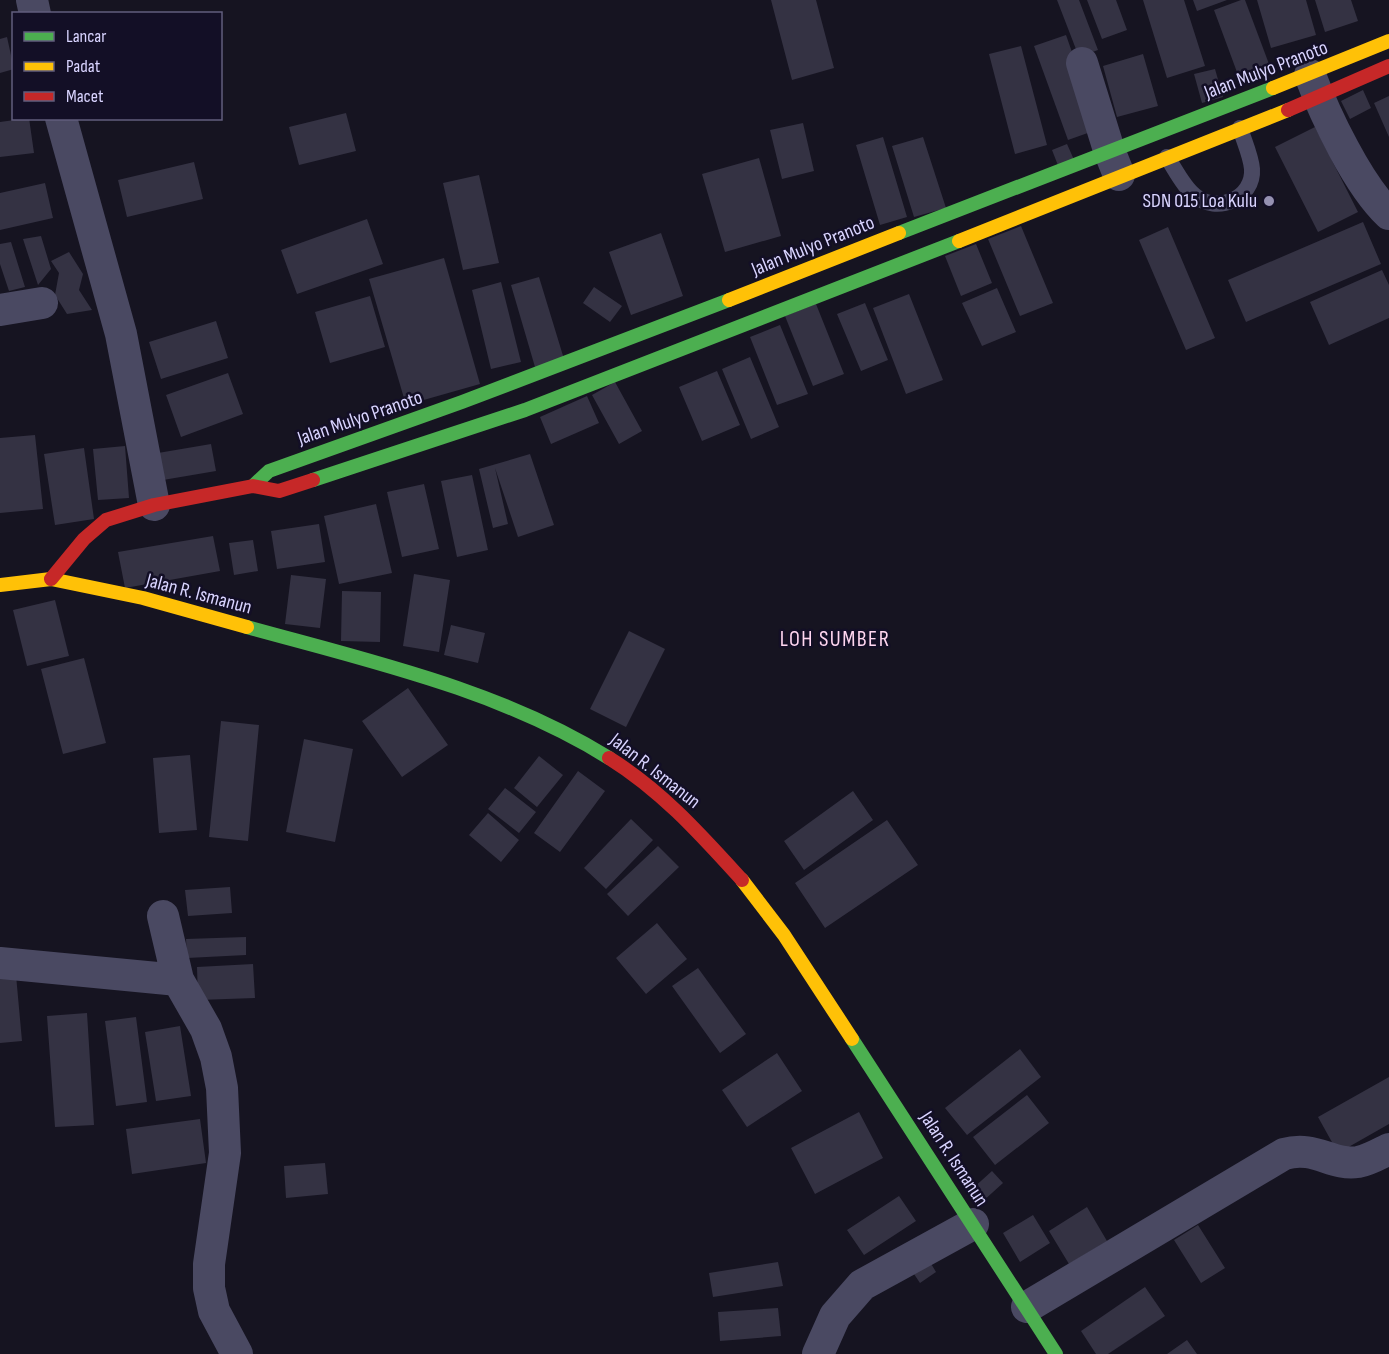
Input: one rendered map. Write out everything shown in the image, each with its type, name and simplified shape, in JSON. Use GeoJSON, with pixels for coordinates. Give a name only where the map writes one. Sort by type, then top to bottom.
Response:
{"type":"FeatureCollection","features":[{"type":"Feature","properties":{"kind":"street","name":"Jalan Mulyo Pranoto"},"geometry":{"type":"LineString","coordinates":[[51,579],[84,539],[106,520],[154,505],[253,486],[279,491],[525,410],[873,275],[1114,163],[1167,157],[1240,128],[1315,86],[1389,40]]}},
{"type":"Feature","properties":{"kind":"street"},"geometry":{"type":"LineString","coordinates":[[1082,63],[1114,163]]}},
{"type":"Feature","properties":{"kind":"street","name":"Jalan Mulyo Pranoto"},"geometry":{"type":"LineString","coordinates":[[253,486],[269,471],[520,382],[1114,163],[1315,86],[1389,66]]}},
{"type":"Feature","properties":{"kind":"street"},"geometry":{"type":"LineString","coordinates":[[1315,86],[1367,187],[1389,214]]}},
{"type":"Feature","properties":{"kind":"street"},"geometry":{"type":"LineString","coordinates":[[62,120],[121,334],[154,505]]}},
{"type":"Feature","properties":{"kind":"street"},"geometry":{"type":"LineString","coordinates":[[0,310],[42,303]]}},
{"type":"Feature","properties":{"kind":"street"},"geometry":{"type":"LineString","coordinates":[[0,585],[51,579]]}},
{"type":"Feature","properties":{"kind":"street","name":"Jalan R. Ismanun"},"geometry":{"type":"LineString","coordinates":[[51,579],[143,598],[355,657],[515,708],[577,738],[630,771],[684,815],[751,891],[784,935],[1056,1354]]}},
{"type":"Feature","properties":{"kind":"street"},"geometry":{"type":"LineString","coordinates":[[163,916],[178,980],[206,1029],[216,1057],[222,1088],[225,1153],[209,1264],[209,1288],[214,1311],[237,1354]]}},
{"type":"Feature","properties":{"kind":"street"},"geometry":{"type":"LineString","coordinates":[[0,963],[178,980]]}},
{"type":"Feature","properties":{"kind":"street"},"geometry":{"type":"LineString","coordinates":[[1027,1307],[1284,1154],[1307,1150],[1351,1162],[1370,1158],[1389,1149]]}},
{"type":"Feature","properties":{"kind":"street"},"geometry":{"type":"LineString","coordinates":[[818,1354],[835,1316],[862,1285],[973,1224]]}},
{"type":"Feature","properties":{"kind":"lane"},"geometry":{"type":"LineString","coordinates":[[1167,157],[1193,195],[1208,204],[1224,204],[1238,197],[1250,183],[1252,169],[1240,128]]}},
{"type":"Feature","properties":{"kind":"building"},"geometry":{"type":"Polygon","coordinates":[[[771,0],[816,0],[834,68],[792,80],[771,0]]]}},
{"type":"Feature","properties":{"kind":"building"},"geometry":{"type":"Polygon","coordinates":[[[1057,0],[1079,0],[1098,50],[1079,57],[1057,0]]]}},
{"type":"Feature","properties":{"kind":"building"},"geometry":{"type":"Polygon","coordinates":[[[1087,0],[1116,0],[1127,30],[1102,39],[1087,0]]]}},
{"type":"Feature","properties":{"kind":"building"},"geometry":{"type":"Polygon","coordinates":[[[1143,0],[1184,0],[1205,66],[1167,78],[1143,0]]]}},
{"type":"Feature","properties":{"kind":"building"},"geometry":{"type":"Polygon","coordinates":[[[1193,0],[1227,0],[1197,11],[1193,0]]]}},
{"type":"Feature","properties":{"kind":"building"},"geometry":{"type":"Polygon","coordinates":[[[1245,0],[1272,72],[1241,83],[1214,10],[1245,0]]]}},
{"type":"Feature","properties":{"kind":"building"},"geometry":{"type":"Polygon","coordinates":[[[1257,0],[1306,0],[1316,35],[1271,48],[1257,0]]]}},
{"type":"Feature","properties":{"kind":"building"},"geometry":{"type":"Polygon","coordinates":[[[1315,0],[1351,0],[1358,21],[1325,32],[1315,0]]]}},
{"type":"Feature","properties":{"kind":"building"},"geometry":{"type":"Polygon","coordinates":[[[1066,35],[1099,129],[1068,140],[1034,46],[1066,35]]]}},
{"type":"Feature","properties":{"kind":"building"},"geometry":{"type":"Polygon","coordinates":[[[7,37],[12,70],[0,73],[0,39],[7,37]]]}},
{"type":"Feature","properties":{"kind":"building"},"geometry":{"type":"Polygon","coordinates":[[[1021,46],[1047,145],[1015,154],[989,54],[1021,46]]]}},
{"type":"Feature","properties":{"kind":"building"},"geometry":{"type":"Polygon","coordinates":[[[1143,54],[1158,106],[1117,117],[1103,66],[1143,54]]]}},
{"type":"Feature","properties":{"kind":"building"},"geometry":{"type":"Polygon","coordinates":[[[1215,69],[1223,97],[1202,103],[1194,74],[1215,69]]]}},
{"type":"Feature","properties":{"kind":"building"},"geometry":{"type":"Polygon","coordinates":[[[1363,90],[1371,108],[1350,119],[1341,101],[1363,90]]]}},
{"type":"Feature","properties":{"kind":"building"},"geometry":{"type":"Polygon","coordinates":[[[1389,96],[1389,137],[1374,103],[1389,96]]]}},
{"type":"Feature","properties":{"kind":"building"},"geometry":{"type":"Polygon","coordinates":[[[346,113],[356,151],[299,165],[289,127],[346,113]]]}},
{"type":"Feature","properties":{"kind":"building"},"geometry":{"type":"Polygon","coordinates":[[[29,120],[34,153],[0,157],[0,122],[29,120]]]}},
{"type":"Feature","properties":{"kind":"building"},"geometry":{"type":"Polygon","coordinates":[[[803,123],[814,171],[782,179],[770,130],[803,123]]]}},
{"type":"Feature","properties":{"kind":"building"},"geometry":{"type":"Polygon","coordinates":[[[1315,127],[1358,212],[1318,232],[1275,147],[1315,127]]]}},
{"type":"Feature","properties":{"kind":"building"},"geometry":{"type":"Polygon","coordinates":[[[883,137],[907,217],[880,225],[856,145],[883,137]]]}},
{"type":"Feature","properties":{"kind":"building"},"geometry":{"type":"Polygon","coordinates":[[[923,137],[946,208],[914,217],[892,146],[923,137]]]}},
{"type":"Feature","properties":{"kind":"building"},"geometry":{"type":"Polygon","coordinates":[[[1067,144],[1075,162],[1059,168],[1052,150],[1067,144]]]}},
{"type":"Feature","properties":{"kind":"building"},"geometry":{"type":"Polygon","coordinates":[[[759,158],[781,236],[725,252],[702,174],[759,158]]]}},
{"type":"Feature","properties":{"kind":"building"},"geometry":{"type":"Polygon","coordinates":[[[194,162],[203,199],[127,217],[118,180],[194,162]]]}},
{"type":"Feature","properties":{"kind":"building"},"geometry":{"type":"Polygon","coordinates":[[[479,175],[499,263],[463,270],[443,183],[479,175]]]}},
{"type":"Feature","properties":{"kind":"building"},"geometry":{"type":"Polygon","coordinates":[[[45,183],[53,218],[0,230],[0,193],[45,183]]]}},
{"type":"Feature","properties":{"kind":"building"},"geometry":{"type":"Polygon","coordinates":[[[367,219],[383,264],[297,294],[281,250],[367,219]]]}},
{"type":"Feature","properties":{"kind":"building"},"geometry":{"type":"Polygon","coordinates":[[[1363,222],[1381,264],[1246,322],[1228,280],[1363,222]]]}},
{"type":"Feature","properties":{"kind":"building"},"geometry":{"type":"Polygon","coordinates":[[[1021,226],[1053,303],[1020,316],[988,239],[1021,226]]]}},
{"type":"Feature","properties":{"kind":"building"},"geometry":{"type":"Polygon","coordinates":[[[1168,227],[1215,338],[1186,350],[1139,240],[1168,227]]]}},
{"type":"Feature","properties":{"kind":"building"},"geometry":{"type":"Polygon","coordinates":[[[661,233],[683,296],[631,315],[609,252],[661,233]]]}},
{"type":"Feature","properties":{"kind":"building"},"geometry":{"type":"Polygon","coordinates":[[[41,236],[51,269],[38,285],[23,239],[41,236]]]}},
{"type":"Feature","properties":{"kind":"building"},"geometry":{"type":"Polygon","coordinates":[[[11,242],[25,287],[9,291],[0,264],[0,244],[11,242]]]}},
{"type":"Feature","properties":{"kind":"building"},"geometry":{"type":"Polygon","coordinates":[[[976,244],[992,283],[961,296],[945,256],[976,244]]]}},
{"type":"Feature","properties":{"kind":"building"},"geometry":{"type":"Polygon","coordinates":[[[69,252],[83,274],[79,290],[92,310],[67,314],[55,295],[59,273],[51,261],[69,252]]]}},
{"type":"Feature","properties":{"kind":"building"},"geometry":{"type":"Polygon","coordinates":[[[444,258],[480,384],[406,405],[369,279],[444,258]]]}},
{"type":"Feature","properties":{"kind":"building"},"geometry":{"type":"Polygon","coordinates":[[[1382,270],[1389,285],[1389,318],[1329,345],[1310,302],[1382,270]]]}},
{"type":"Feature","properties":{"kind":"building"},"geometry":{"type":"Polygon","coordinates":[[[539,277],[564,359],[535,367],[511,285],[539,277]]]}},
{"type":"Feature","properties":{"kind":"building"},"geometry":{"type":"Polygon","coordinates":[[[501,282],[521,362],[491,369],[472,290],[501,282]]]}},
{"type":"Feature","properties":{"kind":"building"},"geometry":{"type":"Polygon","coordinates":[[[594,287],[622,306],[610,322],[583,303],[594,287]]]}},
{"type":"Feature","properties":{"kind":"building"},"geometry":{"type":"Polygon","coordinates":[[[997,288],[1016,332],[982,346],[962,303],[997,288]]]}},
{"type":"Feature","properties":{"kind":"building"},"geometry":{"type":"Polygon","coordinates":[[[909,294],[943,380],[906,394],[873,308],[909,294]]]}},
{"type":"Feature","properties":{"kind":"building"},"geometry":{"type":"Polygon","coordinates":[[[370,296],[385,347],[330,363],[315,312],[370,296]]]}},
{"type":"Feature","properties":{"kind":"building"},"geometry":{"type":"Polygon","coordinates":[[[865,303],[888,360],[861,371],[837,314],[865,303]]]}},
{"type":"Feature","properties":{"kind":"building"},"geometry":{"type":"Polygon","coordinates":[[[816,304],[844,374],[813,386],[785,316],[816,304]]]}},
{"type":"Feature","properties":{"kind":"building"},"geometry":{"type":"Polygon","coordinates":[[[216,321],[228,358],[161,379],[149,342],[216,321]]]}},
{"type":"Feature","properties":{"kind":"building"},"geometry":{"type":"Polygon","coordinates":[[[780,325],[808,394],[777,405],[750,337],[780,325]]]}},
{"type":"Feature","properties":{"kind":"building"},"geometry":{"type":"Polygon","coordinates":[[[750,357],[779,427],[751,439],[722,369],[750,357]]]}},
{"type":"Feature","properties":{"kind":"building"},"geometry":{"type":"Polygon","coordinates":[[[717,371],[740,425],[702,441],[679,387],[717,371]]]}},
{"type":"Feature","properties":{"kind":"building"},"geometry":{"type":"Polygon","coordinates":[[[228,373],[243,414],[181,437],[166,395],[228,373]]]}},
{"type":"Feature","properties":{"kind":"building"},"geometry":{"type":"Polygon","coordinates":[[[615,382],[642,431],[619,444],[592,395],[615,382]]]}},
{"type":"Feature","properties":{"kind":"building"},"geometry":{"type":"Polygon","coordinates":[[[587,396],[599,423],[551,444],[540,417],[587,396]]]}},
{"type":"Feature","properties":{"kind":"building"},"geometry":{"type":"Polygon","coordinates":[[[35,435],[43,509],[0,513],[0,438],[35,435]]]}},
{"type":"Feature","properties":{"kind":"building"},"geometry":{"type":"Polygon","coordinates":[[[211,444],[216,471],[163,480],[158,453],[211,444]]]}},
{"type":"Feature","properties":{"kind":"building"},"geometry":{"type":"Polygon","coordinates":[[[125,446],[129,498],[98,500],[93,449],[125,446]]]}},
{"type":"Feature","properties":{"kind":"building"},"geometry":{"type":"Polygon","coordinates":[[[84,448],[94,519],[55,525],[44,454],[84,448]]]}},
{"type":"Feature","properties":{"kind":"building"},"geometry":{"type":"Polygon","coordinates":[[[530,454],[554,525],[518,537],[495,468],[508,524],[493,528],[479,469],[530,454]]]}},
{"type":"Feature","properties":{"kind":"building"},"geometry":{"type":"Polygon","coordinates":[[[472,475],[488,550],[457,557],[441,481],[472,475]]]}},
{"type":"Feature","properties":{"kind":"building"},"geometry":{"type":"Polygon","coordinates":[[[424,484],[439,549],[402,557],[387,492],[424,484]]]}},
{"type":"Feature","properties":{"kind":"building"},"geometry":{"type":"Polygon","coordinates":[[[376,504],[392,573],[339,584],[324,516],[376,504]]]}},
{"type":"Feature","properties":{"kind":"building"},"geometry":{"type":"Polygon","coordinates":[[[319,524],[325,562],[277,569],[271,531],[319,524]]]}},
{"type":"Feature","properties":{"kind":"building"},"geometry":{"type":"Polygon","coordinates":[[[213,536],[220,571],[125,588],[118,552],[213,536]]]}},
{"type":"Feature","properties":{"kind":"building"},"geometry":{"type":"Polygon","coordinates":[[[253,540],[258,571],[234,575],[229,543],[253,540]]]}},
{"type":"Feature","properties":{"kind":"building"},"geometry":{"type":"Polygon","coordinates":[[[414,574],[450,580],[439,652],[403,646],[414,574]]]}},
{"type":"Feature","properties":{"kind":"building"},"geometry":{"type":"Polygon","coordinates":[[[291,575],[326,579],[320,628],[285,624],[291,575]]]}},
{"type":"Feature","properties":{"kind":"building"},"geometry":{"type":"Polygon","coordinates":[[[342,591],[381,592],[380,642],[341,641],[342,591]]]}},
{"type":"Feature","properties":{"kind":"building"},"geometry":{"type":"Polygon","coordinates":[[[55,600],[69,656],[27,666],[13,610],[55,600]]]}},
{"type":"Feature","properties":{"kind":"building"},"geometry":{"type":"Polygon","coordinates":[[[451,625],[485,633],[478,663],[444,655],[451,625]]]}},
{"type":"Feature","properties":{"kind":"building"},"geometry":{"type":"Polygon","coordinates":[[[629,631],[665,649],[626,727],[590,709],[629,631]]]}},
{"type":"Feature","properties":{"kind":"building"},"geometry":{"type":"Polygon","coordinates":[[[84,658],[106,743],[63,754],[41,669],[84,658]]]}},
{"type":"Feature","properties":{"kind":"building"},"geometry":{"type":"Polygon","coordinates":[[[408,688],[448,745],[402,777],[362,721],[408,688]]]}},
{"type":"Feature","properties":{"kind":"building"},"geometry":{"type":"Polygon","coordinates":[[[221,721],[259,725],[248,841],[209,837],[221,721]]]}},
{"type":"Feature","properties":{"kind":"building"},"geometry":{"type":"Polygon","coordinates":[[[304,739],[353,749],[335,842],[286,832],[304,739]]]}},
{"type":"Feature","properties":{"kind":"building"},"geometry":{"type":"Polygon","coordinates":[[[190,755],[197,830],[159,833],[153,758],[190,755]]]}},
{"type":"Feature","properties":{"kind":"building"},"geometry":{"type":"Polygon","coordinates":[[[539,756],[563,775],[537,807],[514,788],[539,756]]]}},
{"type":"Feature","properties":{"kind":"building"},"geometry":{"type":"Polygon","coordinates":[[[578,771],[605,791],[560,852],[534,833],[578,771]]]}},
{"type":"Feature","properties":{"kind":"building"},"geometry":{"type":"Polygon","coordinates":[[[505,788],[536,812],[519,833],[488,809],[505,788]]]}},
{"type":"Feature","properties":{"kind":"building"},"geometry":{"type":"Polygon","coordinates":[[[853,791],[873,820],[804,870],[784,841],[853,791]]]}},
{"type":"Feature","properties":{"kind":"building"},"geometry":{"type":"Polygon","coordinates":[[[488,813],[519,840],[501,862],[469,835],[488,813]]]}},
{"type":"Feature","properties":{"kind":"building"},"geometry":{"type":"Polygon","coordinates":[[[631,819],[653,840],[606,889],[584,868],[631,819]]]}},
{"type":"Feature","properties":{"kind":"building"},"geometry":{"type":"Polygon","coordinates":[[[887,820],[918,865],[825,928],[795,883],[887,820]]]}},
{"type":"Feature","properties":{"kind":"building"},"geometry":{"type":"Polygon","coordinates":[[[658,846],[679,867],[628,916],[607,894],[658,846]]]}},
{"type":"Feature","properties":{"kind":"building"},"geometry":{"type":"Polygon","coordinates":[[[230,887],[232,913],[188,916],[185,890],[230,887]]]}},
{"type":"Feature","properties":{"kind":"building"},"geometry":{"type":"Polygon","coordinates":[[[657,923],[687,959],[646,994],[616,958],[657,923]]]}},
{"type":"Feature","properties":{"kind":"building"},"geometry":{"type":"Polygon","coordinates":[[[246,937],[246,955],[187,958],[186,939],[246,937]]]}},
{"type":"Feature","properties":{"kind":"building"},"geometry":{"type":"Polygon","coordinates":[[[253,964],[255,998],[198,1000],[197,967],[253,964]]]}},
{"type":"Feature","properties":{"kind":"building"},"geometry":{"type":"Polygon","coordinates":[[[698,968],[746,1034],[720,1053],[672,986],[698,968]]]}},
{"type":"Feature","properties":{"kind":"building"},"geometry":{"type":"Polygon","coordinates":[[[16,975],[22,1041],[0,1043],[0,976],[16,975]]]}},
{"type":"Feature","properties":{"kind":"building"},"geometry":{"type":"Polygon","coordinates":[[[87,1013],[94,1125],[55,1127],[47,1016],[87,1013]]]}},
{"type":"Feature","properties":{"kind":"building"},"geometry":{"type":"Polygon","coordinates":[[[136,1017],[147,1102],[116,1106],[105,1021],[136,1017]]]}},
{"type":"Feature","properties":{"kind":"building"},"geometry":{"type":"Polygon","coordinates":[[[180,1026],[191,1096],[156,1101],[145,1032],[180,1026]]]}},
{"type":"Feature","properties":{"kind":"building"},"geometry":{"type":"Polygon","coordinates":[[[1020,1049],[1041,1077],[967,1135],[945,1108],[1020,1049]]]}},
{"type":"Feature","properties":{"kind":"building"},"geometry":{"type":"Polygon","coordinates":[[[777,1053],[802,1091],[747,1127],[722,1090],[777,1053]]]}},
{"type":"Feature","properties":{"kind":"building"},"geometry":{"type":"Polygon","coordinates":[[[1389,1077],[1389,1124],[1338,1153],[1318,1117],[1389,1077]]]}},
{"type":"Feature","properties":{"kind":"building"},"geometry":{"type":"Polygon","coordinates":[[[1027,1095],[1049,1123],[995,1165],[973,1137],[1027,1095]]]}},
{"type":"Feature","properties":{"kind":"building"},"geometry":{"type":"Polygon","coordinates":[[[859,1112],[883,1158],[815,1194],[791,1148],[859,1112]]]}},
{"type":"Feature","properties":{"kind":"building"},"geometry":{"type":"Polygon","coordinates":[[[200,1119],[206,1163],[132,1174],[126,1129],[200,1119]]]}},
{"type":"Feature","properties":{"kind":"building"},"geometry":{"type":"Polygon","coordinates":[[[325,1163],[328,1194],[286,1198],[284,1166],[325,1163]]]}},
{"type":"Feature","properties":{"kind":"building"},"geometry":{"type":"Polygon","coordinates":[[[992,1171],[1003,1183],[982,1202],[971,1190],[992,1171]]]}},
{"type":"Feature","properties":{"kind":"building"},"geometry":{"type":"Polygon","coordinates":[[[899,1196],[916,1221],[864,1255],[847,1230],[899,1196]]]}},
{"type":"Feature","properties":{"kind":"building"},"geometry":{"type":"Polygon","coordinates":[[[1087,1207],[1107,1241],[1069,1264],[1049,1231],[1087,1207]]]}},
{"type":"Feature","properties":{"kind":"building"},"geometry":{"type":"Polygon","coordinates":[[[1033,1215],[1050,1243],[1020,1262],[1003,1233],[1033,1215]]]}},
{"type":"Feature","properties":{"kind":"building"},"geometry":{"type":"Polygon","coordinates":[[[1198,1225],[1225,1268],[1201,1283],[1174,1240],[1198,1225]]]}},
{"type":"Feature","properties":{"kind":"building"},"geometry":{"type":"Polygon","coordinates":[[[927,1257],[936,1272],[920,1283],[910,1268],[927,1257]]]}},
{"type":"Feature","properties":{"kind":"building"},"geometry":{"type":"Polygon","coordinates":[[[778,1262],[783,1286],[713,1297],[709,1273],[778,1262]]]}},
{"type":"Feature","properties":{"kind":"building"},"geometry":{"type":"Polygon","coordinates":[[[1145,1287],[1165,1316],[1108,1354],[1096,1354],[1081,1331],[1145,1287]]]}},
{"type":"Feature","properties":{"kind":"building"},"geometry":{"type":"Polygon","coordinates":[[[778,1308],[781,1336],[720,1341],[718,1312],[778,1308]]]}},
{"type":"Feature","properties":{"kind":"building"},"geometry":{"type":"Polygon","coordinates":[[[1187,1340],[1197,1354],[1167,1354],[1187,1340]]]}},
{"type":"Feature","properties":{"kind":"traffic: fast"},"geometry":{"type":"LineString","coordinates":[[899,233],[1273,88]]}},
{"type":"Feature","properties":{"kind":"traffic: fast"},"geometry":{"type":"LineString","coordinates":[[313,480],[525,410],[959,241]]}},
{"type":"Feature","properties":{"kind":"traffic: fast"},"geometry":{"type":"LineString","coordinates":[[253,486],[269,471],[462,402],[729,300]]}},
{"type":"Feature","properties":{"kind":"traffic: fast"},"geometry":{"type":"LineString","coordinates":[[247,627],[387,665],[479,696],[567,734],[609,758]]}},
{"type":"Feature","properties":{"kind":"traffic: fast"},"geometry":{"type":"LineString","coordinates":[[852,1039],[1056,1354]]}},
{"type":"Feature","properties":{"kind":"traffic: slow"},"geometry":{"type":"LineString","coordinates":[[1273,88],[1389,41]]}},
{"type":"Feature","properties":{"kind":"traffic: slow"},"geometry":{"type":"LineString","coordinates":[[959,241],[1288,110]]}},
{"type":"Feature","properties":{"kind":"traffic: slow"},"geometry":{"type":"LineString","coordinates":[[729,300],[899,233]]}},
{"type":"Feature","properties":{"kind":"traffic: slow"},"geometry":{"type":"LineString","coordinates":[[0,585],[51,579],[143,598],[247,627]]}},
{"type":"Feature","properties":{"kind":"traffic: slow"},"geometry":{"type":"LineString","coordinates":[[742,880],[784,935],[852,1039]]}},
{"type":"Feature","properties":{"kind":"traffic: jam"},"geometry":{"type":"LineString","coordinates":[[1288,110],[1389,66]]}},
{"type":"Feature","properties":{"kind":"traffic: jam"},"geometry":{"type":"LineString","coordinates":[[51,579],[84,539],[106,520],[154,505],[253,486],[279,491],[313,480]]}},
{"type":"Feature","properties":{"kind":"traffic: jam"},"geometry":{"type":"LineString","coordinates":[[609,758],[664,799],[742,880]]}},
{"type":"Feature","properties":{"kind":"place","name":"SDN 015 Loa Kulu"},"geometry":{"type":"Point","coordinates":[1269,201]}},
{"type":"Feature","properties":{"kind":"district","name":"LOH SUMBER"},"geometry":{"type":"Point","coordinates":[835,639]}}]}
